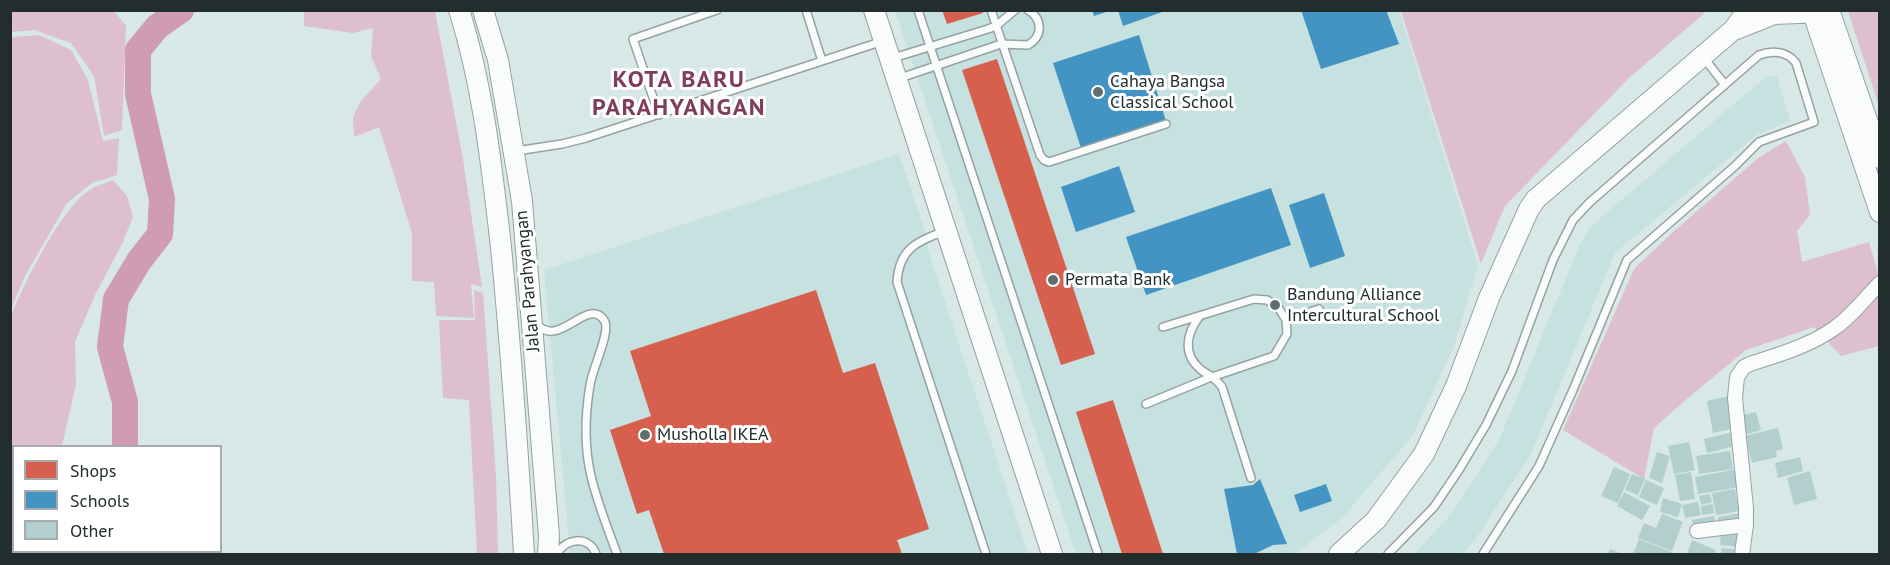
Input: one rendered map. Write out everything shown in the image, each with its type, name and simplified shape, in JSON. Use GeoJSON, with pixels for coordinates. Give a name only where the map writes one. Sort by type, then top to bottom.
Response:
{"type":"FeatureCollection","features":[{"type":"Feature","properties":{"kind":"street","name":"Jalan Parahyangan"},"geometry":{"type":"LineString","coordinates":[[459,10],[469,42],[493,174],[512,359],[524,555]]}},
{"type":"Feature","properties":{"kind":"street","name":"Jalan Parahyangan"},"geometry":{"type":"LineString","coordinates":[[483,10],[498,60],[522,201],[549,536],[548,555]]}},
{"type":"Feature","properties":{"kind":"street"},"geometry":{"type":"LineString","coordinates":[[874,10],[1052,555]]}},
{"type":"Feature","properties":{"kind":"street"},"geometry":{"type":"LineString","coordinates":[[1339,555],[1376,520],[1424,454],[1456,386],[1489,298],[1532,204],[1545,190],[1733,30],[1748,10]]}},
{"type":"Feature","properties":{"kind":"street"},"geometry":{"type":"LineString","coordinates":[[1733,30],[1774,14],[1821,11]]}},
{"type":"Feature","properties":{"kind":"street"},"geometry":{"type":"LineString","coordinates":[[1821,11],[1880,158]]}},
{"type":"Feature","properties":{"kind":"street"},"geometry":{"type":"LineString","coordinates":[[1821,11],[1880,212]]}},
{"type":"Feature","properties":{"kind":"street"},"geometry":{"type":"LineString","coordinates":[[1742,555],[1746,525],[1735,398],[1737,377],[1744,367],[1750,364],[1819,338],[1835,328],[1847,319],[1880,283]]}},
{"type":"Feature","properties":{"kind":"street"},"geometry":{"type":"LineString","coordinates":[[1697,531],[1746,525]]}},
{"type":"Feature","properties":{"kind":"lane"},"geometry":{"type":"LineString","coordinates":[[658,115],[633,39],[717,10]]}},
{"type":"Feature","properties":{"kind":"lane"},"geometry":{"type":"LineString","coordinates":[[806,10],[822,61]]}},
{"type":"Feature","properties":{"kind":"lane"},"geometry":{"type":"LineString","coordinates":[[918,10],[1098,555]]}},
{"type":"Feature","properties":{"kind":"lane"},"geometry":{"type":"LineString","coordinates":[[991,10],[1040,155],[1044,160],[1050,162],[1166,124]]}},
{"type":"Feature","properties":{"kind":"lane"},"geometry":{"type":"LineString","coordinates":[[513,151],[562,144],[822,61],[886,50],[930,46],[996,26],[1015,10]]}},
{"type":"Feature","properties":{"kind":"lane"},"geometry":{"type":"LineString","coordinates":[[896,79],[1001,44],[1028,45],[1036,38],[1040,28],[1036,17],[1028,10]]}},
{"type":"Feature","properties":{"kind":"lane"},"geometry":{"type":"LineString","coordinates":[[1388,555],[1434,507],[1486,425],[1512,371],[1553,260],[1573,220],[1590,202],[1759,55],[1772,50],[1791,57],[1796,63],[1814,122],[1759,142],[1627,260],[1539,466],[1483,555]]}},
{"type":"Feature","properties":{"kind":"lane"},"geometry":{"type":"LineString","coordinates":[[1702,57],[1725,85]]}},
{"type":"Feature","properties":{"kind":"lane"},"geometry":{"type":"LineString","coordinates":[[946,231],[922,240],[908,251],[899,265],[897,282],[986,555]]}},
{"type":"Feature","properties":{"kind":"lane"},"geometry":{"type":"LineString","coordinates":[[1146,404],[1214,376],[1274,356],[1287,334],[1286,320],[1278,307],[1267,300],[1254,299],[1163,327]]}},
{"type":"Feature","properties":{"kind":"lane"},"geometry":{"type":"LineString","coordinates":[[1286,320],[1319,309]]}},
{"type":"Feature","properties":{"kind":"lane"},"geometry":{"type":"LineString","coordinates":[[531,318],[539,328],[547,331],[566,328],[591,313],[602,317],[607,326],[606,336],[593,369],[585,429],[591,476],[617,555]]}},
{"type":"Feature","properties":{"kind":"lane"},"geometry":{"type":"LineString","coordinates":[[1199,316],[1191,327],[1187,342],[1190,355],[1200,369],[1214,376],[1222,387],[1251,478]]}},
{"type":"Feature","properties":{"kind":"lane"},"geometry":{"type":"LineString","coordinates":[[556,555],[563,545],[569,542],[585,542],[591,545],[596,555]]}},
{"type":"Feature","properties":{"kind":"shaded area"},"geometry":{"type":"Polygon","coordinates":[[[1401,10],[1707,11],[1629,78],[1505,206],[1481,264],[1401,10]]]}},
{"type":"Feature","properties":{"kind":"shaded area"},"geometry":{"type":"Polygon","coordinates":[[[10,11],[114,11],[126,26],[122,130],[104,136],[94,76],[71,43],[34,30],[11,32],[10,11]]]}},
{"type":"Feature","properties":{"kind":"shaded area"},"geometry":{"type":"Polygon","coordinates":[[[435,11],[463,159],[482,287],[471,284],[474,318],[436,316],[434,282],[412,281],[412,233],[379,127],[354,137],[353,117],[361,101],[381,79],[371,56],[373,28],[353,33],[304,26],[304,12],[435,11]]]}},
{"type":"Feature","properties":{"kind":"shaded area","name":"Bandung Alliance Intercultural School"},"geometry":{"type":"Polygon","coordinates":[[[895,11],[1399,11],[1478,265],[1454,346],[1413,435],[1342,518],[1295,554],[1076,554],[895,11]]]}},
{"type":"Feature","properties":{"kind":"shaded area"},"geometry":{"type":"Polygon","coordinates":[[[1848,11],[1879,11],[1879,106],[1848,11]]]}},
{"type":"Feature","properties":{"kind":"shaded area"},"geometry":{"type":"Polygon","coordinates":[[[39,35],[71,50],[88,80],[103,141],[119,138],[117,175],[92,183],[67,203],[25,276],[11,309],[11,37],[39,35]]]}},
{"type":"Feature","properties":{"kind":"shaded area"},"geometry":{"type":"Polygon","coordinates":[[[1768,75],[1777,77],[1790,121],[1755,136],[1615,253],[1531,454],[1475,540],[1462,554],[1414,554],[1452,513],[1499,440],[1580,244],[1590,227],[1768,75]]]}},
{"type":"Feature","properties":{"kind":"shaded area"},"geometry":{"type":"Polygon","coordinates":[[[1786,141],[1805,177],[1810,215],[1797,231],[1802,262],[1869,242],[1879,277],[1879,346],[1841,356],[1814,327],[1746,350],[1654,428],[1644,479],[1563,430],[1634,269],[1758,158],[1786,141]]]}},
{"type":"Feature","properties":{"kind":"shaded area"},"geometry":{"type":"Polygon","coordinates":[[[899,154],[927,237],[928,250],[1028,554],[569,554],[544,270],[899,154]]]}},
{"type":"Feature","properties":{"kind":"shaded area"},"geometry":{"type":"Polygon","coordinates":[[[113,180],[127,196],[133,217],[75,342],[76,384],[62,445],[12,445],[12,553],[36,553],[11,554],[11,316],[34,266],[56,228],[80,198],[91,189],[113,180]]]}},
{"type":"Feature","properties":{"kind":"shaded area"},"geometry":{"type":"Polygon","coordinates":[[[474,290],[483,293],[496,476],[498,554],[477,554],[469,400],[443,398],[439,320],[475,320],[474,290]]]}},
{"type":"Feature","properties":{"kind":"building: Shops"},"geometry":{"type":"Polygon","coordinates":[[[942,10],[983,10],[983,13],[947,24],[942,10]]]}},
{"type":"Feature","properties":{"kind":"building: Shops"},"geometry":{"type":"Polygon","coordinates":[[[997,59],[1095,354],[1061,365],[962,70],[997,59]]]}},
{"type":"Feature","properties":{"kind":"building: Shops"},"geometry":{"type":"Polygon","coordinates":[[[816,290],[843,373],[875,363],[929,529],[897,540],[902,554],[664,554],[649,510],[637,514],[610,430],[651,416],[630,351],[816,290]]]}},
{"type":"Feature","properties":{"kind":"building: Shops"},"geometry":{"type":"Polygon","coordinates":[[[1113,400],[1163,554],[1122,554],[1076,412],[1113,400]]]}},
{"type":"Feature","properties":{"kind":"building: Schools"},"geometry":{"type":"Polygon","coordinates":[[[1092,10],[1109,10],[1109,11],[1094,16],[1092,10]]]}},
{"type":"Feature","properties":{"kind":"building: Schools"},"geometry":{"type":"Polygon","coordinates":[[[1118,10],[1165,10],[1165,11],[1123,26],[1118,10]]]}},
{"type":"Feature","properties":{"kind":"building: Schools"},"geometry":{"type":"Polygon","coordinates":[[[1301,10],[1386,10],[1399,44],[1321,69],[1301,10]]]}},
{"type":"Feature","properties":{"kind":"building: Schools"},"geometry":{"type":"Polygon","coordinates":[[[1139,35],[1166,121],[1081,148],[1053,63],[1139,35]]]}},
{"type":"Feature","properties":{"kind":"building: Schools"},"geometry":{"type":"Polygon","coordinates":[[[1119,166],[1135,212],[1076,232],[1061,187],[1119,166]]]}},
{"type":"Feature","properties":{"kind":"building: Schools"},"geometry":{"type":"Polygon","coordinates":[[[1271,188],[1291,245],[1146,295],[1126,237],[1271,188]]]}},
{"type":"Feature","properties":{"kind":"building: Schools"},"geometry":{"type":"Polygon","coordinates":[[[1324,193],[1345,256],[1310,268],[1289,205],[1324,193]]]}},
{"type":"Feature","properties":{"kind":"building: Schools"},"geometry":{"type":"Polygon","coordinates":[[[1260,479],[1287,544],[1273,545],[1254,554],[1237,554],[1224,489],[1253,485],[1260,479]]]}},
{"type":"Feature","properties":{"kind":"building: Schools"},"geometry":{"type":"Polygon","coordinates":[[[1326,484],[1332,501],[1300,512],[1294,495],[1326,484]]]}},
{"type":"Feature","properties":{"kind":"building: Other"},"geometry":{"type":"Polygon","coordinates":[[[1729,396],[1736,428],[1713,433],[1707,401],[1729,396]]]}},
{"type":"Feature","properties":{"kind":"building: Other"},"geometry":{"type":"Polygon","coordinates":[[[1756,412],[1761,430],[1747,434],[1742,415],[1756,412]]]}},
{"type":"Feature","properties":{"kind":"building: Other"},"geometry":{"type":"Polygon","coordinates":[[[1778,428],[1783,449],[1776,451],[1777,457],[1752,463],[1745,436],[1778,428]]]}},
{"type":"Feature","properties":{"kind":"building: Other"},"geometry":{"type":"Polygon","coordinates":[[[1732,432],[1735,446],[1707,453],[1704,439],[1732,432]]]}},
{"type":"Feature","properties":{"kind":"building: Other"},"geometry":{"type":"Polygon","coordinates":[[[1689,442],[1695,470],[1674,474],[1668,446],[1689,442]]]}},
{"type":"Feature","properties":{"kind":"building: Other"},"geometry":{"type":"Polygon","coordinates":[[[1730,451],[1733,469],[1699,474],[1696,456],[1730,451]]]}},
{"type":"Feature","properties":{"kind":"building: Other"},"geometry":{"type":"Polygon","coordinates":[[[1657,452],[1670,456],[1662,483],[1649,478],[1657,452]]]}},
{"type":"Feature","properties":{"kind":"building: Other"},"geometry":{"type":"Polygon","coordinates":[[[1800,457],[1803,471],[1778,478],[1775,463],[1800,457]]]}},
{"type":"Feature","properties":{"kind":"building: Other"},"geometry":{"type":"Polygon","coordinates":[[[1614,467],[1630,474],[1618,503],[1601,496],[1614,467]]]}},
{"type":"Feature","properties":{"kind":"building: Other"},"geometry":{"type":"Polygon","coordinates":[[[1737,469],[1740,487],[1698,494],[1695,477],[1737,469]]]}},
{"type":"Feature","properties":{"kind":"building: Other"},"geometry":{"type":"Polygon","coordinates":[[[1810,471],[1817,499],[1794,505],[1787,478],[1810,471]]]}},
{"type":"Feature","properties":{"kind":"building: Other"},"geometry":{"type":"Polygon","coordinates":[[[1691,472],[1695,499],[1680,501],[1675,475],[1691,472]]]}},
{"type":"Feature","properties":{"kind":"building: Other"},"geometry":{"type":"Polygon","coordinates":[[[1632,474],[1645,479],[1638,495],[1625,490],[1632,474]]]}},
{"type":"Feature","properties":{"kind":"building: Other"},"geometry":{"type":"Polygon","coordinates":[[[1646,480],[1664,488],[1657,505],[1639,497],[1646,480]]]}},
{"type":"Feature","properties":{"kind":"building: Other"},"geometry":{"type":"Polygon","coordinates":[[[1735,489],[1739,511],[1716,515],[1712,493],[1735,489]]]}},
{"type":"Feature","properties":{"kind":"building: Other"},"geometry":{"type":"Polygon","coordinates":[[[1624,492],[1650,506],[1642,520],[1617,506],[1624,492]]]}},
{"type":"Feature","properties":{"kind":"building: Other"},"geometry":{"type":"Polygon","coordinates":[[[1710,494],[1712,502],[1701,505],[1699,496],[1710,494]]]}},
{"type":"Feature","properties":{"kind":"building: Other"},"geometry":{"type":"Polygon","coordinates":[[[1663,498],[1682,504],[1678,517],[1660,512],[1663,498]]]}},
{"type":"Feature","properties":{"kind":"building: Other"},"geometry":{"type":"Polygon","coordinates":[[[1698,502],[1701,515],[1685,518],[1682,505],[1698,502]]]}},
{"type":"Feature","properties":{"kind":"building: Other"},"geometry":{"type":"Polygon","coordinates":[[[1713,504],[1714,513],[1702,515],[1701,506],[1713,504]]]}},
{"type":"Feature","properties":{"kind":"building: Other"},"geometry":{"type":"Polygon","coordinates":[[[1740,513],[1741,523],[1719,526],[1718,517],[1740,513]]]}},
{"type":"Feature","properties":{"kind":"building: Other"},"geometry":{"type":"Polygon","coordinates":[[[1662,514],[1683,522],[1672,551],[1638,538],[1644,523],[1656,528],[1662,514]]]}},
{"type":"Feature","properties":{"kind":"building: Other"},"geometry":{"type":"Polygon","coordinates":[[[1714,516],[1716,526],[1694,530],[1692,520],[1714,516]]]}},
{"type":"Feature","properties":{"kind":"building: Other"},"geometry":{"type":"Polygon","coordinates":[[[1721,531],[1741,532],[1740,547],[1720,545],[1721,531]]]}},
{"type":"Feature","properties":{"kind":"building: Other"},"geometry":{"type":"Polygon","coordinates":[[[1639,539],[1676,554],[1633,554],[1639,539]]]}},
{"type":"Feature","properties":{"kind":"building: Other"},"geometry":{"type":"Polygon","coordinates":[[[1692,540],[1716,550],[1714,554],[1687,554],[1692,540]]]}},
{"type":"Feature","properties":{"kind":"building: Other"},"geometry":{"type":"Polygon","coordinates":[[[1722,548],[1740,550],[1739,554],[1721,554],[1722,548]]]}},
{"type":"Feature","properties":{"kind":"building: Other"},"geometry":{"type":"Polygon","coordinates":[[[1610,549],[1622,554],[1608,554],[1610,549]]]}},
{"type":"Feature","properties":{"kind":"waterway"},"geometry":{"type":"LineString","coordinates":[[125,445],[125,402],[110,347],[116,299],[139,261],[160,234],[162,199],[138,94],[138,50],[157,27],[181,10]]}},
{"type":"Feature","properties":{"kind":"place","name":"Cahaya Bangsa Classical School"},"geometry":{"type":"Point","coordinates":[1098,92]}},
{"type":"Feature","properties":{"kind":"place","name":"Permata Bank"},"geometry":{"type":"Point","coordinates":[1053,280]}},
{"type":"Feature","properties":{"kind":"place","name":"Bandung Alliance Intercultural School"},"geometry":{"type":"Point","coordinates":[1275,305]}},
{"type":"Feature","properties":{"kind":"place","name":"Musholla IKEA"},"geometry":{"type":"Point","coordinates":[645,435]}},
{"type":"Feature","properties":{"kind":"district","name":"KOTA BARU PARAHYANGAN"},"geometry":{"type":"Point","coordinates":[679,94]}}]}
